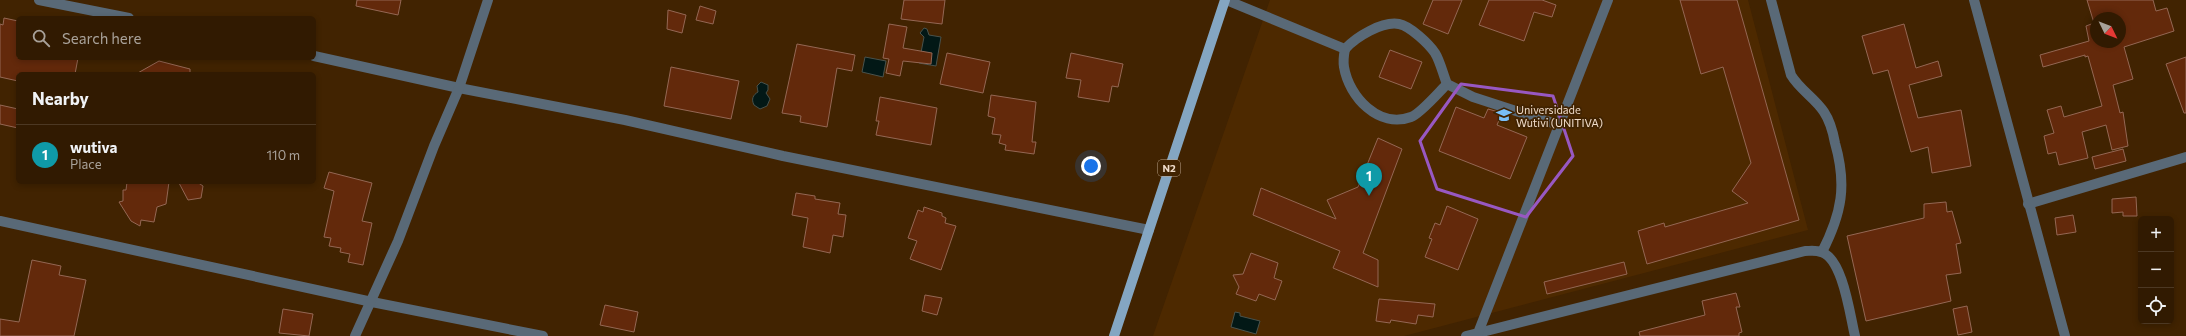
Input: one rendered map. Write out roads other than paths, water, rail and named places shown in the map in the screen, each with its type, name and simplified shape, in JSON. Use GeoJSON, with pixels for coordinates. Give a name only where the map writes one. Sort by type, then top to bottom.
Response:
{"type":"FeatureCollection","features":[{"type":"Feature","properties":{"kind":"main road","name":"N2"},"geometry":{"type":"LineString","coordinates":[[1114,336],[1226,0]]}},
{"type":"Feature","properties":{"kind":"street"},"geometry":{"type":"LineString","coordinates":[[39,0],[119,16]]}},
{"type":"Feature","properties":{"kind":"street"},"geometry":{"type":"LineString","coordinates":[[355,336],[372,302],[398,241],[434,146],[459,88],[488,0]]}},
{"type":"Feature","properties":{"kind":"street"},"geometry":{"type":"LineString","coordinates":[[1226,0],[1345,48]]}},
{"type":"Feature","properties":{"kind":"street"},"geometry":{"type":"LineString","coordinates":[[1478,333],[1608,0]]}},
{"type":"Feature","properties":{"kind":"street"},"geometry":{"type":"LineString","coordinates":[[1771,0],[1791,75],[1798,86],[1824,112],[1831,128],[1840,158],[1842,183],[1840,205],[1834,228],[1822,252]]}},
{"type":"Feature","properties":{"kind":"street"},"geometry":{"type":"LineString","coordinates":[[1974,0],[2028,204],[2065,336]]}},
{"type":"Feature","properties":{"kind":"street"},"geometry":{"type":"LineString","coordinates":[[1447,84],[1412,117],[1391,121],[1366,108],[1350,85],[1343,66],[1345,48],[1356,37],[1378,28],[1399,24],[1418,34],[1435,53],[1447,84],[1473,97],[1559,125]]}},
{"type":"Feature","properties":{"kind":"street"},"geometry":{"type":"LineString","coordinates":[[316,56],[459,88],[625,120],[783,156],[1149,230]]}},
{"type":"Feature","properties":{"kind":"street"},"geometry":{"type":"LineString","coordinates":[[2028,204],[2186,157]]}},
{"type":"Feature","properties":{"kind":"street"},"geometry":{"type":"LineString","coordinates":[[0,221],[372,302],[543,336]]}},
{"type":"Feature","properties":{"kind":"street"},"geometry":{"type":"LineString","coordinates":[[1466,336],[1805,251],[1822,252],[1832,260],[1841,275],[1855,336]]}},
{"type":"Feature","properties":{"kind":"place","name":"Universidade Wutivi (UNITIVA)"},"geometry":{"type":"Point","coordinates":[1504,115]}},
{"type":"Feature","properties":{"kind":"place","name":"wutiva"},"geometry":{"type":"Point","coordinates":[1369,196]}}]}
